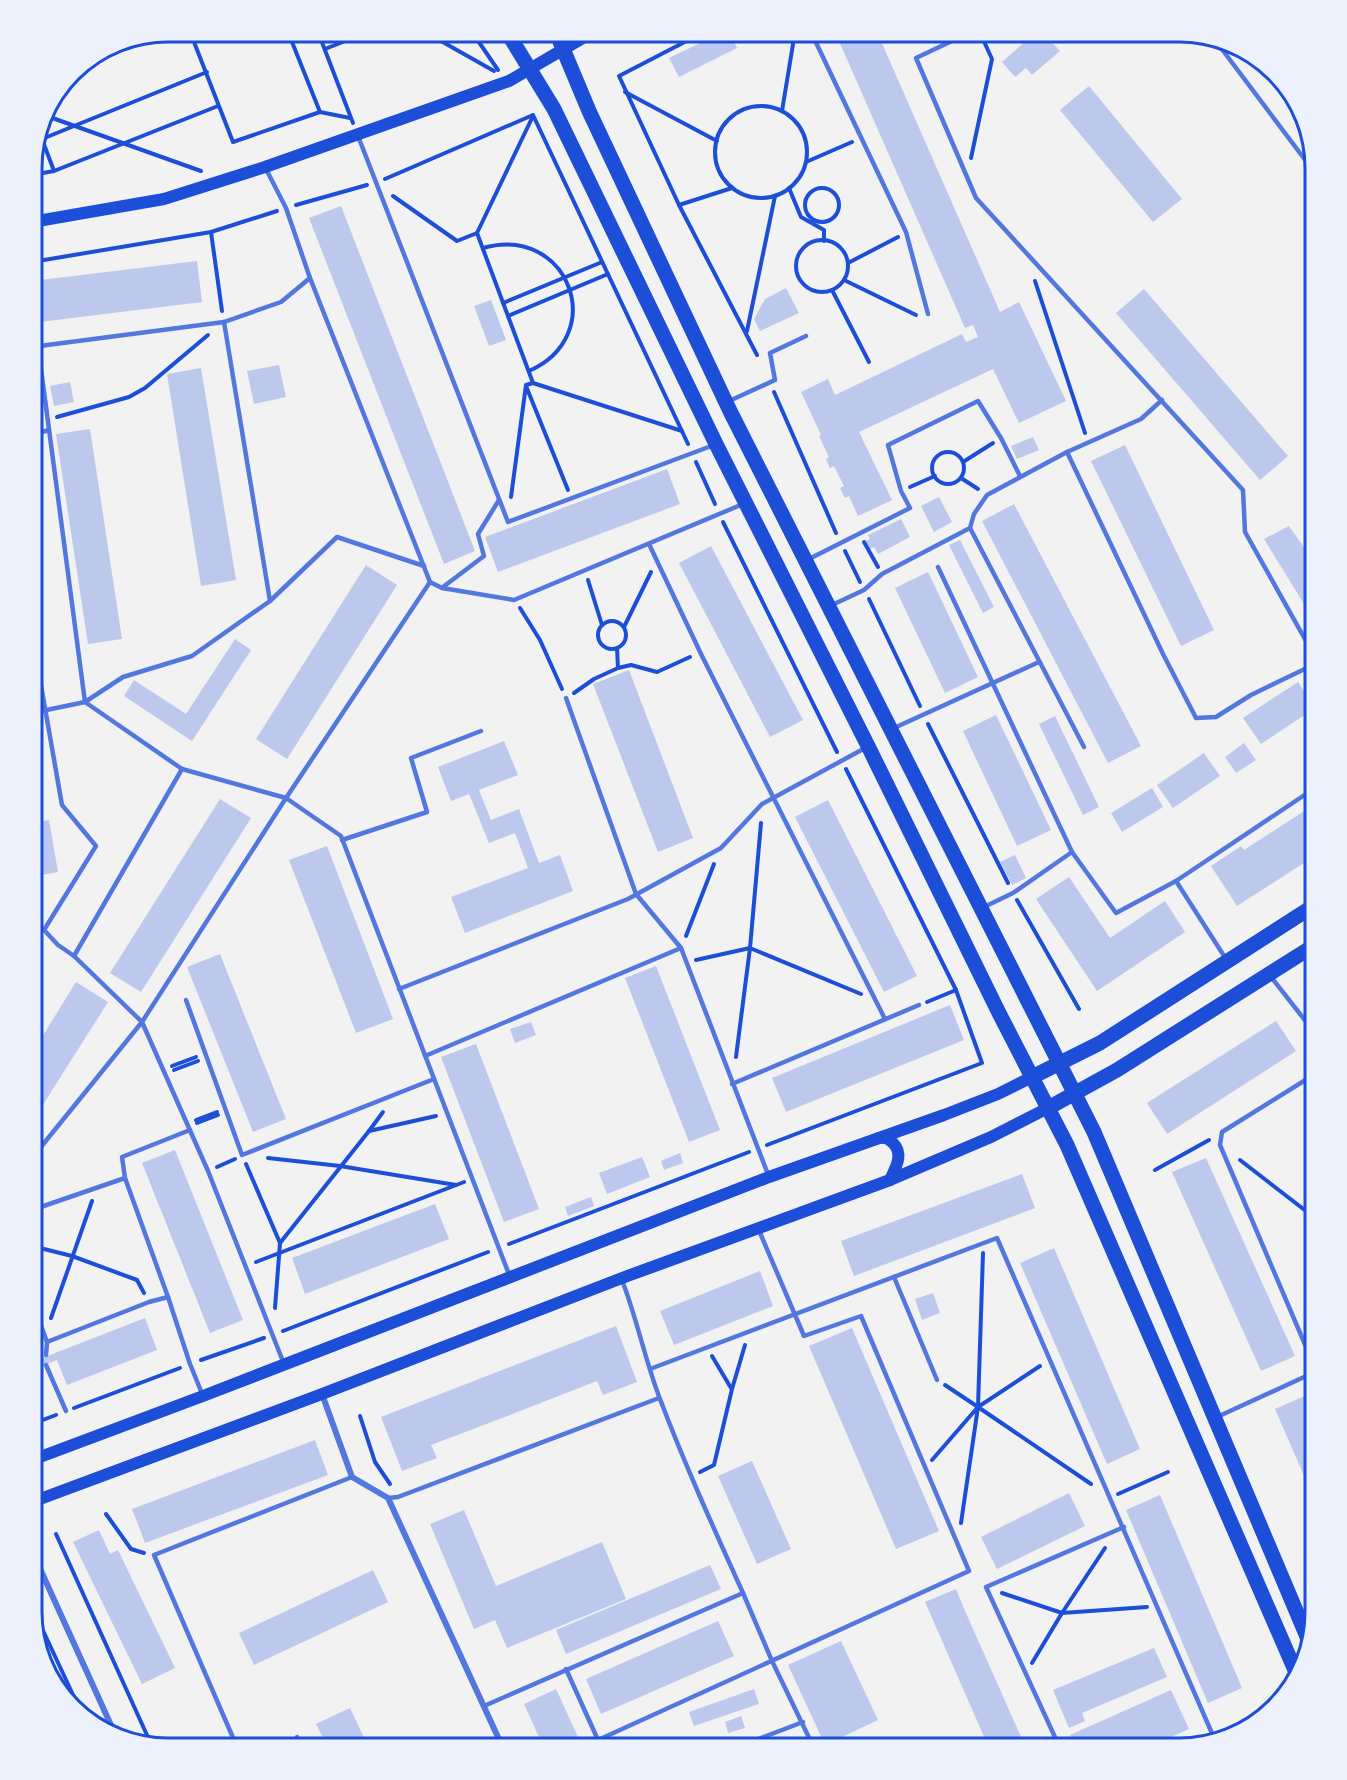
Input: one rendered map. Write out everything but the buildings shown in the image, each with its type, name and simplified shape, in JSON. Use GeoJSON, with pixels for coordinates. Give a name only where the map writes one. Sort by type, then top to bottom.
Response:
{"type":"FeatureCollection","features":[{"type":"Feature","properties":{"kind":"main road"},"geometry":{"type":"LineString","coordinates":[[513,42],[554,109],[716,444],[1067,1145],[1293,1665]]}},
{"type":"Feature","properties":{"kind":"main road"},"geometry":{"type":"LineString","coordinates":[[561,42],[589,111],[725,402],[1094,1132],[1304,1628]]}},
{"type":"Feature","properties":{"kind":"main road"},"geometry":{"type":"LineString","coordinates":[[42,220],[164,200],[265,167],[508,81],[577,42]]}},
{"type":"Feature","properties":{"kind":"main road"},"geometry":{"type":"LineString","coordinates":[[42,1456],[769,1177],[998,1094],[1100,1043],[1305,912]]}},
{"type":"Feature","properties":{"kind":"main road"},"geometry":{"type":"LineString","coordinates":[[42,1498],[322,1394],[622,1278],[890,1180],[992,1137],[1117,1070],[1305,952]]}},
{"type":"Feature","properties":{"kind":"main road"},"geometry":{"type":"LineString","coordinates":[[870,1141],[884,1137],[890,1140],[898,1150],[897,1164],[890,1180]]}},
{"type":"Feature","properties":{"kind":"street"},"geometry":{"type":"LineString","coordinates":[[322,1394],[352,1477],[388,1498],[498,1738]]}},
{"type":"Feature","properties":{"kind":"street"},"geometry":{"type":"LineString","coordinates":[[42,1573],[110,1723]]}},
{"type":"Feature","properties":{"kind":"lane"},"geometry":{"type":"LineString","coordinates":[[816,42],[906,232],[928,314]]}},
{"type":"Feature","properties":{"kind":"lane"},"geometry":{"type":"LineString","coordinates":[[950,42],[916,58],[976,198],[1244,490],[1245,532],[1305,638]]}},
{"type":"Feature","properties":{"kind":"lane"},"geometry":{"type":"LineString","coordinates":[[1223,50],[1304,158]]}},
{"type":"Feature","properties":{"kind":"lane"},"geometry":{"type":"LineString","coordinates":[[358,135],[508,522],[716,444]]}},
{"type":"Feature","properties":{"kind":"lane"},"geometry":{"type":"LineString","coordinates":[[265,167],[286,208],[310,278],[430,582],[442,588],[514,600],[746,502]]}},
{"type":"Feature","properties":{"kind":"lane"},"geometry":{"type":"LineString","coordinates":[[42,345],[224,322],[281,302],[310,278]]}},
{"type":"Feature","properties":{"kind":"lane"},"geometry":{"type":"LineString","coordinates":[[224,322],[270,601]]}},
{"type":"Feature","properties":{"kind":"lane"},"geometry":{"type":"LineString","coordinates":[[775,380],[770,353],[806,336]]}},
{"type":"Feature","properties":{"kind":"lane"},"geometry":{"type":"LineString","coordinates":[[42,377],[85,702],[182,769],[286,798],[341,836],[510,1277]]}},
{"type":"Feature","properties":{"kind":"lane"},"geometry":{"type":"LineString","coordinates":[[725,402],[782,378]]}},
{"type":"Feature","properties":{"kind":"lane"},"geometry":{"type":"LineString","coordinates":[[806,561],[910,508],[901,491],[888,446],[978,400],[1020,476]]}},
{"type":"Feature","properties":{"kind":"lane"},"geometry":{"type":"LineString","coordinates":[[1084,747],[970,528],[974,514],[987,495],[1067,452],[1141,419],[1162,400]]}},
{"type":"Feature","properties":{"kind":"lane"},"geometry":{"type":"LineString","coordinates":[[42,432],[49,430]]}},
{"type":"Feature","properties":{"kind":"lane"},"geometry":{"type":"LineString","coordinates":[[1067,452],[1196,718],[1216,717],[1251,695],[1305,669]]}},
{"type":"Feature","properties":{"kind":"lane"},"geometry":{"type":"LineString","coordinates":[[442,588],[484,556],[478,534],[499,500]]}},
{"type":"Feature","properties":{"kind":"lane"},"geometry":{"type":"LineString","coordinates":[[829,607],[864,590],[882,574],[970,528]]}},
{"type":"Feature","properties":{"kind":"lane"},"geometry":{"type":"LineString","coordinates":[[44,710],[85,702],[123,677],[192,656],[270,601],[337,537],[424,566]]}},
{"type":"Feature","properties":{"kind":"lane"},"geometry":{"type":"LineString","coordinates":[[649,544],[885,1019]]}},
{"type":"Feature","properties":{"kind":"lane"},"geometry":{"type":"LineString","coordinates":[[938,567],[1072,852],[1116,913],[1176,882],[1305,795]]}},
{"type":"Feature","properties":{"kind":"lane"},"geometry":{"type":"LineString","coordinates":[[42,1146],[142,1022],[286,798],[430,582]]}},
{"type":"Feature","properties":{"kind":"lane"},"geometry":{"type":"LineString","coordinates":[[890,730],[1039,662]]}},
{"type":"Feature","properties":{"kind":"lane"},"geometry":{"type":"LineString","coordinates":[[42,697],[62,805],[96,846],[44,930],[142,1022],[208,1171],[284,1364]]}},
{"type":"Feature","properties":{"kind":"lane"},"geometry":{"type":"LineString","coordinates":[[566,698],[636,894],[681,948],[769,1177]]}},
{"type":"Feature","properties":{"kind":"lane"},"geometry":{"type":"LineString","coordinates":[[342,840],[428,812],[411,758],[481,731]]}},
{"type":"Feature","properties":{"kind":"lane"},"geometry":{"type":"LineString","coordinates":[[399,989],[628,899],[721,848],[762,804],[868,746]]}},
{"type":"Feature","properties":{"kind":"lane"},"geometry":{"type":"LineString","coordinates":[[74,956],[182,769]]}},
{"type":"Feature","properties":{"kind":"lane"},"geometry":{"type":"LineString","coordinates":[[981,908],[1013,893],[1072,852]]}},
{"type":"Feature","properties":{"kind":"lane"},"geometry":{"type":"LineString","coordinates":[[1176,882],[1227,961]]}},
{"type":"Feature","properties":{"kind":"lane"},"geometry":{"type":"LineString","coordinates":[[425,1056],[681,948]]}},
{"type":"Feature","properties":{"kind":"lane"},"geometry":{"type":"LineString","coordinates":[[1270,974],[1305,1019]]}},
{"type":"Feature","properties":{"kind":"lane"},"geometry":{"type":"LineString","coordinates":[[186,1000],[242,1155],[434,1079]]}},
{"type":"Feature","properties":{"kind":"lane"},"geometry":{"type":"LineString","coordinates":[[732,1084],[919,1005]]}},
{"type":"Feature","properties":{"kind":"lane"},"geometry":{"type":"LineString","coordinates":[[1305,1081],[1222,1132],[1220,1145],[1305,1344]]}},
{"type":"Feature","properties":{"kind":"lane"},"geometry":{"type":"LineString","coordinates":[[188,1126],[122,1156],[125,1178],[203,1396]]}},
{"type":"Feature","properties":{"kind":"lane"},"geometry":{"type":"LineString","coordinates":[[42,1207],[125,1178]]}},
{"type":"Feature","properties":{"kind":"lane"},"geometry":{"type":"LineString","coordinates":[[602,1738],[969,1571],[861,1316],[804,1336],[758,1228]]}},
{"type":"Feature","properties":{"kind":"lane"},"geometry":{"type":"LineString","coordinates":[[650,1369],[997,1238],[1212,1734]]}},
{"type":"Feature","properties":{"kind":"lane"},"geometry":{"type":"LineString","coordinates":[[894,1277],[937,1380]]}},
{"type":"Feature","properties":{"kind":"lane"},"geometry":{"type":"LineString","coordinates":[[622,1278],[659,1398],[772,1661],[810,1738]]}},
{"type":"Feature","properties":{"kind":"lane"},"geometry":{"type":"LineString","coordinates":[[46,1339],[168,1297]]}},
{"type":"Feature","properties":{"kind":"lane"},"geometry":{"type":"LineString","coordinates":[[42,1328],[46,1339],[46,1355]]}},
{"type":"Feature","properties":{"kind":"lane"},"geometry":{"type":"LineString","coordinates":[[46,1365],[66,1411]]}},
{"type":"Feature","properties":{"kind":"lane"},"geometry":{"type":"LineString","coordinates":[[1215,1418],[1305,1375]]}},
{"type":"Feature","properties":{"kind":"lane"},"geometry":{"type":"LineString","coordinates":[[388,1498],[398,1497],[659,1398]]}},
{"type":"Feature","properties":{"kind":"lane"},"geometry":{"type":"LineString","coordinates":[[233,1738],[153,1555],[352,1477]]}},
{"type":"Feature","properties":{"kind":"lane"},"geometry":{"type":"LineString","coordinates":[[1055,1738],[986,1587],[1124,1527]]}},
{"type":"Feature","properties":{"kind":"lane"},"geometry":{"type":"LineString","coordinates":[[484,1706],[743,1593]]}},
{"type":"Feature","properties":{"kind":"lane"},"geometry":{"type":"LineString","coordinates":[[566,1669],[597,1738]]}},
{"type":"Feature","properties":{"kind":"lane"},"geometry":{"type":"LineString","coordinates":[[761,1738],[803,1722]]}},
{"type":"Feature","properties":{"kind":"path"},"geometry":{"type":"LineString","coordinates":[[194,42],[233,142],[320,112],[351,118]]}},
{"type":"Feature","properties":{"kind":"path"},"geometry":{"type":"LineString","coordinates":[[292,42],[320,112]]}},
{"type":"Feature","properties":{"kind":"path"},"geometry":{"type":"LineString","coordinates":[[322,42],[358,135]]}},
{"type":"Feature","properties":{"kind":"path"},"geometry":{"type":"LineString","coordinates":[[325,49],[343,42]]}},
{"type":"Feature","properties":{"kind":"path"},"geometry":{"type":"LineString","coordinates":[[443,42],[502,75],[479,42]]}},
{"type":"Feature","properties":{"kind":"path"},"geometry":{"type":"LineString","coordinates":[[619,76],[685,42]]}},
{"type":"Feature","properties":{"kind":"path"},"geometry":{"type":"LineString","coordinates":[[782,111],[793,42]]}},
{"type":"Feature","properties":{"kind":"path"},"geometry":{"type":"LineString","coordinates":[[967,177],[992,59],[984,42]]}},
{"type":"Feature","properties":{"kind":"path"},"geometry":{"type":"LineString","coordinates":[[46,137],[207,72]]}},
{"type":"Feature","properties":{"kind":"path"},"geometry":{"type":"LineString","coordinates":[[625,92],[717,141]]}},
{"type":"Feature","properties":{"kind":"path"},"geometry":{"type":"LineString","coordinates":[[42,173],[54,171],[218,106]]}},
{"type":"Feature","properties":{"kind":"path"},"geometry":{"type":"LineString","coordinates":[[762,106],[782,111],[794,120],[803,132],[807,147],[806,162],[800,177],[776,196],[753,197],[732,188],[723,178],[717,166],[715,153],[722,128],[731,117],[742,110],[762,106]]}},
{"type":"Feature","properties":{"kind":"path"},"geometry":{"type":"LineString","coordinates":[[375,183],[456,241],[477,233],[534,116]]}},
{"type":"Feature","properties":{"kind":"path"},"geometry":{"type":"LineString","coordinates":[[52,119],[212,174]]}},
{"type":"Feature","properties":{"kind":"path"},"geometry":{"type":"LineString","coordinates":[[806,162],[861,138]]}},
{"type":"Feature","properties":{"kind":"path"},"geometry":{"type":"LineString","coordinates":[[44,145],[54,171]]}},
{"type":"Feature","properties":{"kind":"path"},"geometry":{"type":"LineString","coordinates":[[679,205],[732,188]]}},
{"type":"Feature","properties":{"kind":"path"},"geometry":{"type":"LineString","coordinates":[[789,188],[801,218],[824,230]]}},
{"type":"Feature","properties":{"kind":"path"},"geometry":{"type":"LineString","coordinates":[[824,241],[827,222],[838,210],[837,198],[830,190],[819,188],[806,198],[804,203],[807,214],[815,221],[827,222]]}},
{"type":"Feature","properties":{"kind":"path"},"geometry":{"type":"LineString","coordinates":[[747,332],[776,196]]}},
{"type":"Feature","properties":{"kind":"path"},"geometry":{"type":"LineString","coordinates":[[48,424],[58,417],[129,397],[145,388],[224,322],[211,232]]}},
{"type":"Feature","properties":{"kind":"path"},"geometry":{"type":"LineString","coordinates":[[848,263],[906,232]]}},
{"type":"Feature","properties":{"kind":"path"},"geometry":{"type":"LineString","coordinates":[[477,233],[533,383]]}},
{"type":"Feature","properties":{"kind":"path"},"geometry":{"type":"LineString","coordinates":[[824,241],[840,248],[848,263],[844,280],[832,291],[816,292],[808,288],[798,276],[796,268],[801,251],[807,245],[824,241]]}},
{"type":"Feature","properties":{"kind":"path"},"geometry":{"type":"LineString","coordinates":[[483,248],[508,243],[533,249],[554,263],[565,277],[570,290],[573,310],[567,336],[552,358],[529,371]]}},
{"type":"Feature","properties":{"kind":"path"},"geometry":{"type":"LineString","coordinates":[[1025,251],[1088,442]]}},
{"type":"Feature","properties":{"kind":"path"},"geometry":{"type":"LineString","coordinates":[[503,303],[602,262]]}},
{"type":"Feature","properties":{"kind":"path"},"geometry":{"type":"LineString","coordinates":[[508,316],[608,274]]}},
{"type":"Feature","properties":{"kind":"path"},"geometry":{"type":"LineString","coordinates":[[844,280],[921,318]]}},
{"type":"Feature","properties":{"kind":"path"},"geometry":{"type":"LineString","coordinates":[[832,291],[869,362]]}},
{"type":"Feature","properties":{"kind":"path"},"geometry":{"type":"LineString","coordinates":[[526,385],[533,383],[682,431]]}},
{"type":"Feature","properties":{"kind":"path"},"geometry":{"type":"LineString","coordinates":[[526,385],[571,498]]}},
{"type":"Feature","properties":{"kind":"path"},"geometry":{"type":"LineString","coordinates":[[508,522],[526,385]]}},
{"type":"Feature","properties":{"kind":"path"},"geometry":{"type":"LineString","coordinates":[[963,462],[1001,438]]}},
{"type":"Feature","properties":{"kind":"path"},"geometry":{"type":"LineString","coordinates":[[941,453],[957,454],[963,462],[964,471],[961,478],[952,484],[942,483],[935,476],[932,466],[941,453]]}},
{"type":"Feature","properties":{"kind":"path"},"geometry":{"type":"LineString","coordinates":[[901,491],[935,476]]}},
{"type":"Feature","properties":{"kind":"path"},"geometry":{"type":"LineString","coordinates":[[961,478],[987,495]]}},
{"type":"Feature","properties":{"kind":"path"},"geometry":{"type":"LineString","coordinates":[[833,527],[859,534],[882,574]]}},
{"type":"Feature","properties":{"kind":"path"},"geometry":{"type":"LineString","coordinates":[[624,627],[613,621],[602,625],[598,630],[600,642],[611,649],[617,648],[626,639],[624,627],[657,560]]}},
{"type":"Feature","properties":{"kind":"path"},"geometry":{"type":"LineString","coordinates":[[585,570],[602,625]]}},
{"type":"Feature","properties":{"kind":"path"},"geometry":{"type":"LineString","coordinates":[[514,600],[540,640],[566,698],[594,679],[618,668],[631,665],[657,672],[701,652]]}},
{"type":"Feature","properties":{"kind":"path"},"geometry":{"type":"LineString","coordinates":[[617,648],[618,668]]}},
{"type":"Feature","properties":{"kind":"path"},"geometry":{"type":"LineString","coordinates":[[732,1084],[750,948],[762,804]]}},
{"type":"Feature","properties":{"kind":"path"},"geometry":{"type":"LineString","coordinates":[[681,948],[697,903],[721,848]]}},
{"type":"Feature","properties":{"kind":"path"},"geometry":{"type":"LineString","coordinates":[[687,964],[708,956],[750,948],[875,1000]]}},
{"type":"Feature","properties":{"kind":"path"},"geometry":{"type":"LineString","coordinates":[[919,1005],[956,990]]}},
{"type":"Feature","properties":{"kind":"path"},"geometry":{"type":"LineString","coordinates":[[164,1071],[206,1056]]}},
{"type":"Feature","properties":{"kind":"path"},"geometry":{"type":"LineString","coordinates":[[188,1126],[225,1110]]}},
{"type":"Feature","properties":{"kind":"path"},"geometry":{"type":"LineString","coordinates":[[280,1244],[369,1131],[447,1113]]}},
{"type":"Feature","properties":{"kind":"path"},"geometry":{"type":"LineString","coordinates":[[1155,1170],[1222,1132]]}},
{"type":"Feature","properties":{"kind":"path"},"geometry":{"type":"LineString","coordinates":[[1220,1145],[1305,1210]]}},
{"type":"Feature","properties":{"kind":"path"},"geometry":{"type":"LineString","coordinates":[[242,1155],[280,1244],[272,1336]]}},
{"type":"Feature","properties":{"kind":"path"},"geometry":{"type":"LineString","coordinates":[[208,1171],[242,1155],[340,1166],[456,1185]]}},
{"type":"Feature","properties":{"kind":"path"},"geometry":{"type":"LineString","coordinates":[[246,1266],[471,1179]]}},
{"type":"Feature","properties":{"kind":"path"},"geometry":{"type":"LineString","coordinates":[[46,1339],[72,1256],[98,1187]]}},
{"type":"Feature","properties":{"kind":"path"},"geometry":{"type":"LineString","coordinates":[[958,1545],[978,1407],[984,1243]]}},
{"type":"Feature","properties":{"kind":"path"},"geometry":{"type":"LineString","coordinates":[[42,1248],[72,1256],[137,1280],[149,1302]]}},
{"type":"Feature","properties":{"kind":"path"},"geometry":{"type":"LineString","coordinates":[[691,1476],[714,1465],[732,1389],[749,1332]]}},
{"type":"Feature","properties":{"kind":"path"},"geometry":{"type":"LineString","coordinates":[[706,1348],[732,1389]]}},
{"type":"Feature","properties":{"kind":"path"},"geometry":{"type":"LineString","coordinates":[[925,1467],[978,1407],[1051,1359]]}},
{"type":"Feature","properties":{"kind":"path"},"geometry":{"type":"LineString","coordinates":[[937,1380],[1111,1497],[1168,1472]]}},
{"type":"Feature","properties":{"kind":"path"},"geometry":{"type":"LineString","coordinates":[[360,1416],[375,1462],[398,1497]]}},
{"type":"Feature","properties":{"kind":"path"},"geometry":{"type":"LineString","coordinates":[[106,1514],[131,1549],[153,1555]]}},
{"type":"Feature","properties":{"kind":"path"},"geometry":{"type":"LineString","coordinates":[[1026,1674],[1062,1613],[1117,1530]]}},
{"type":"Feature","properties":{"kind":"path"},"geometry":{"type":"LineString","coordinates":[[56,1534],[147,1736]]}},
{"type":"Feature","properties":{"kind":"path"},"geometry":{"type":"LineString","coordinates":[[986,1587],[1062,1613],[1158,1606]]}},
{"type":"Feature","properties":{"kind":"path"},"geometry":{"type":"LineString","coordinates":[[44,1632],[73,1694]]}}]}
